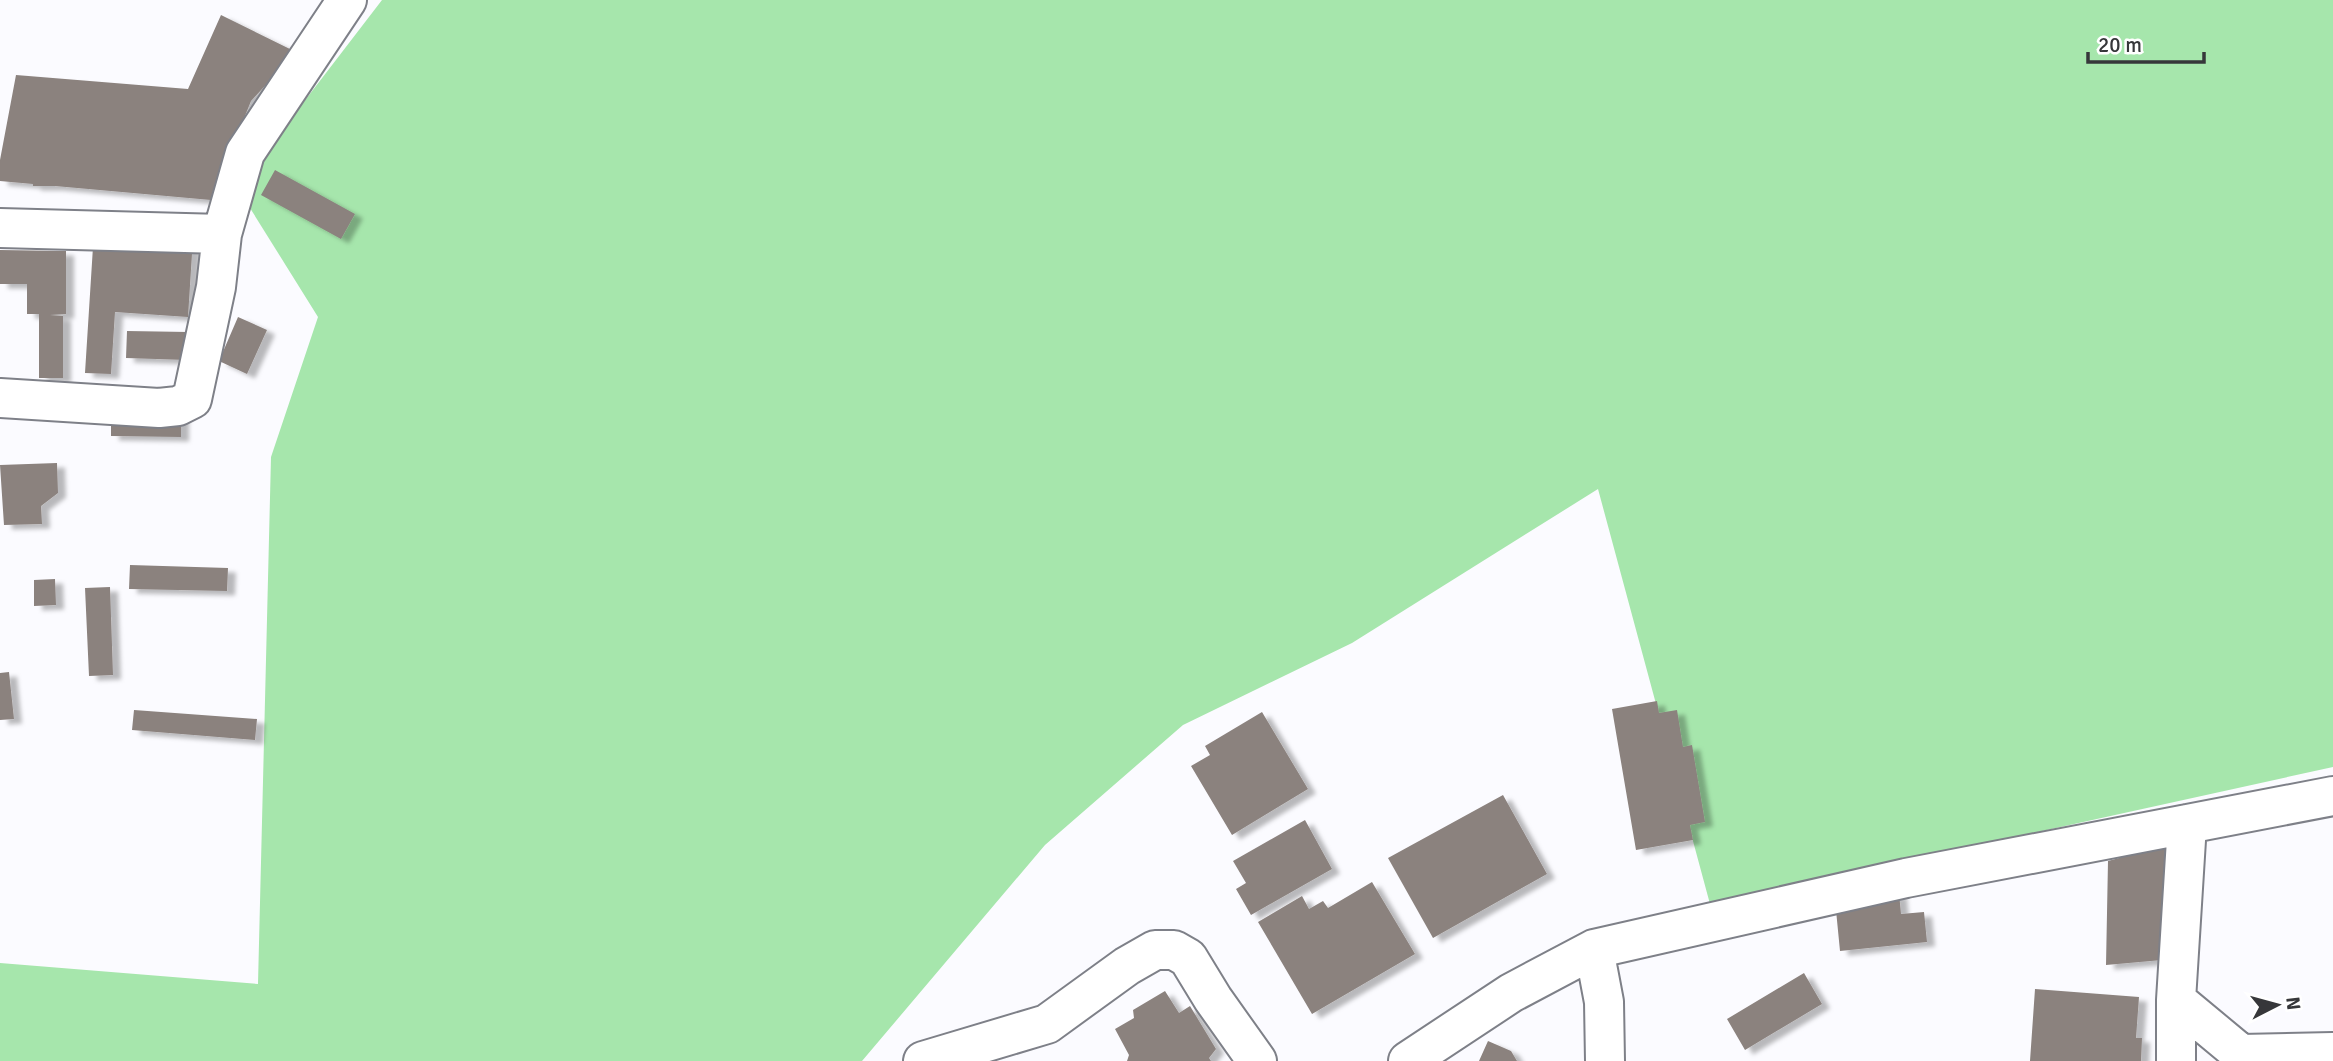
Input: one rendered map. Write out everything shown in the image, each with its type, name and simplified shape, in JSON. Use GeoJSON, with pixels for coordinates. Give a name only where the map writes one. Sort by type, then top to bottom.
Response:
{"type":"FeatureCollection","features":[{"type":"Feature","properties":{"kind":"street"},"geometry":{"type":"LineString","coordinates":[[0,398],[159,408],[178,406],[192,398],[216,286],[222,234],[245,153],[346,0]]}},
{"type":"Feature","properties":{"kind":"street"},"geometry":{"type":"LineString","coordinates":[[0,228],[222,234]]}},
{"type":"Feature","properties":{"kind":"street"},"geometry":{"type":"LineString","coordinates":[[1408,1061],[1511,993],[1594,949],[1906,878],[2333,796]]}},
{"type":"Feature","properties":{"kind":"street"},"geometry":{"type":"LineString","coordinates":[[2176,1061],[2176,1000],[2187,824]]}},
{"type":"Feature","properties":{"kind":"street"},"geometry":{"type":"LineString","coordinates":[[1594,949],[1604,1002],[1605,1061]]}},
{"type":"Feature","properties":{"kind":"street"},"geometry":{"type":"LineString","coordinates":[[922,1061],[1047,1024],[1127,966],[1155,950],[1174,950],[1188,958],[1257,1061]]}},
{"type":"Feature","properties":{"kind":"street"},"geometry":{"type":"LineString","coordinates":[[2176,1000],[2241,1054],[2333,1052]]}},
{"type":"Feature","properties":{"kind":"green space"},"geometry":{"type":"Polygon","coordinates":[[[382,0],[2333,0],[2333,767],[1710,904],[1598,489],[1352,643],[1183,725],[1045,845],[862,1061],[0,1061],[0,963],[258,984],[271,457],[318,317],[250,208],[263,155],[382,0]]]}},
{"type":"Feature","properties":{"kind":"building"},"geometry":{"type":"Polygon","coordinates":[[[221,15],[296,52],[251,101],[211,200],[0,181],[0,160],[16,75],[188,89],[221,15]]]}},
{"type":"Feature","properties":{"kind":"building"},"geometry":{"type":"Polygon","coordinates":[[[275,170],[355,214],[341,239],[261,195],[275,170]]]}},
{"type":"Feature","properties":{"kind":"building"},"geometry":{"type":"Polygon","coordinates":[[[94,231],[193,238],[188,317],[115,312],[111,374],[85,373],[94,231]]]}},
{"type":"Feature","properties":{"kind":"building"},"geometry":{"type":"Polygon","coordinates":[[[0,250],[66,251],[66,314],[50,315],[63,316],[63,378],[39,378],[39,314],[27,314],[27,284],[0,284],[0,250]]]}},
{"type":"Feature","properties":{"kind":"building"},"geometry":{"type":"Polygon","coordinates":[[[238,317],[267,330],[247,374],[219,361],[238,317]]]}},
{"type":"Feature","properties":{"kind":"building"},"geometry":{"type":"Polygon","coordinates":[[[127,331],[188,332],[187,360],[126,358],[127,331]]]}},
{"type":"Feature","properties":{"kind":"building"},"geometry":{"type":"Polygon","coordinates":[[[111,414],[181,414],[181,437],[111,436],[111,414]]]}},
{"type":"Feature","properties":{"kind":"building"},"geometry":{"type":"Polygon","coordinates":[[[57,463],[58,493],[41,506],[42,524],[4,525],[0,465],[57,463]]]}},
{"type":"Feature","properties":{"kind":"building"},"geometry":{"type":"Polygon","coordinates":[[[130,565],[228,568],[227,591],[129,589],[130,565]]]}},
{"type":"Feature","properties":{"kind":"building"},"geometry":{"type":"Polygon","coordinates":[[[55,579],[56,605],[34,606],[34,580],[55,579]]]}},
{"type":"Feature","properties":{"kind":"building"},"geometry":{"type":"Polygon","coordinates":[[[110,587],[113,675],[89,676],[85,588],[110,587]]]}},
{"type":"Feature","properties":{"kind":"building"},"geometry":{"type":"Polygon","coordinates":[[[9,672],[14,719],[0,720],[0,673],[9,672]]]}},
{"type":"Feature","properties":{"kind":"building"},"geometry":{"type":"Polygon","coordinates":[[[1657,701],[1659,713],[1677,710],[1683,747],[1692,745],[1705,822],[1690,825],[1693,840],[1636,850],[1612,709],[1657,701]]]}},
{"type":"Feature","properties":{"kind":"building"},"geometry":{"type":"Polygon","coordinates":[[[134,710],[257,719],[255,740],[132,730],[134,710]]]}},
{"type":"Feature","properties":{"kind":"building"},"geometry":{"type":"Polygon","coordinates":[[[1262,712],[1308,789],[1232,835],[1191,766],[1210,755],[1205,746],[1262,712]]]}},
{"type":"Feature","properties":{"kind":"building"},"geometry":{"type":"Polygon","coordinates":[[[1503,795],[1547,874],[1433,938],[1388,858],[1503,795]]]}},
{"type":"Feature","properties":{"kind":"building"},"geometry":{"type":"Polygon","coordinates":[[[1305,820],[1332,869],[1251,915],[1236,889],[1246,883],[1233,861],[1305,820]]]}},
{"type":"Feature","properties":{"kind":"building"},"geometry":{"type":"Polygon","coordinates":[[[2167,845],[2162,960],[2106,965],[2108,861],[2167,845]]]}},
{"type":"Feature","properties":{"kind":"building"},"geometry":{"type":"Polygon","coordinates":[[[1372,882],[1415,954],[1312,1014],[1258,922],[1302,896],[1309,909],[1323,901],[1328,908],[1372,882]]]}},
{"type":"Feature","properties":{"kind":"building"},"geometry":{"type":"Polygon","coordinates":[[[1899,893],[1901,914],[1924,912],[1927,942],[1840,951],[1835,900],[1899,893]]]}},
{"type":"Feature","properties":{"kind":"building"},"geometry":{"type":"Polygon","coordinates":[[[1804,973],[1822,1004],[1745,1050],[1727,1019],[1804,973]]]}},
{"type":"Feature","properties":{"kind":"building"},"geometry":{"type":"Polygon","coordinates":[[[2035,989],[2139,997],[2136,1038],[2142,1038],[2141,1061],[2030,1061],[2035,989]]]}},
{"type":"Feature","properties":{"kind":"building"},"geometry":{"type":"Polygon","coordinates":[[[1165,991],[1179,1013],[1190,1006],[1216,1049],[1209,1058],[1211,1061],[1127,1061],[1129,1055],[1115,1029],[1134,1018],[1133,1010],[1165,991]]]}},
{"type":"Feature","properties":{"kind":"building"},"geometry":{"type":"Polygon","coordinates":[[[1488,1041],[1511,1051],[1517,1061],[1479,1061],[1488,1041]]]}}]}
